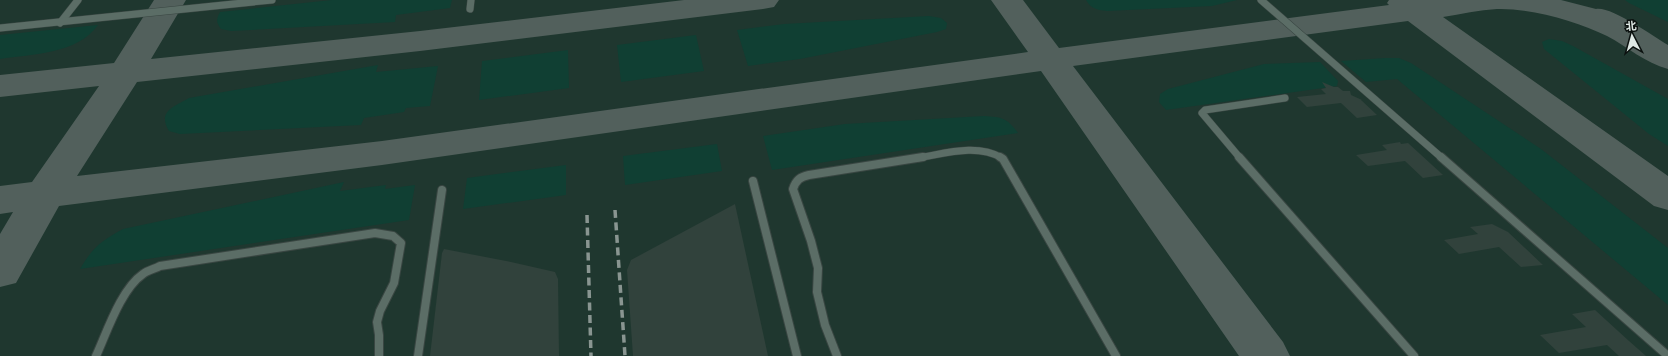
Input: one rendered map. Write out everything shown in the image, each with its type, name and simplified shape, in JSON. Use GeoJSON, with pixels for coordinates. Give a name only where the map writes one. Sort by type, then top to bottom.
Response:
{"type":"FeatureCollection","features":[{"type":"Feature","properties":{"kind":"lane"},"geometry":{"type":"LineString","coordinates":[[60,23],[78,0]]}},
{"type":"Feature","properties":{"kind":"lane"},"geometry":{"type":"LineString","coordinates":[[0,28],[60,23],[268,0]]}},
{"type":"Feature","properties":{"kind":"lane"},"geometry":{"type":"LineString","coordinates":[[470,9],[471,0]]}},
{"type":"Feature","properties":{"kind":"lane"},"geometry":{"type":"LineString","coordinates":[[1261,0],[1668,356]]}},
{"type":"Feature","properties":{"kind":"lane"},"geometry":{"type":"LineString","coordinates":[[1285,98],[1212,108],[1205,110],[1202,113],[1203,116],[1414,356]]}},
{"type":"Feature","properties":{"kind":"lane"},"geometry":{"type":"LineString","coordinates":[[837,356],[825,325],[817,292],[818,268],[811,241],[793,188],[795,180],[809,175],[970,150],[983,150],[994,154],[1003,160],[1116,356]]}},
{"type":"Feature","properties":{"kind":"lane"},"geometry":{"type":"LineString","coordinates":[[753,181],[797,356]]}},
{"type":"Feature","properties":{"kind":"lane"},"geometry":{"type":"LineString","coordinates":[[418,356],[442,190]]}},
{"type":"Feature","properties":{"kind":"lane"},"geometry":{"type":"LineString","coordinates":[[96,356],[122,301],[131,287],[142,274],[160,266],[375,233],[391,234],[398,238],[401,242],[394,283],[380,311],[377,322],[379,335],[379,356]]}},
{"type":"Feature","properties":{"kind":"shaded area"},"geometry":{"type":"Polygon","coordinates":[[[0,0],[1668,0],[1668,356],[0,356],[0,0]]]}},
{"type":"Feature","properties":{"kind":"shaded area"},"geometry":{"type":"Polygon","coordinates":[[[332,0],[452,0],[450,8],[396,15],[395,22],[231,31],[221,29],[217,23],[220,12],[332,0]]]}},
{"type":"Feature","properties":{"kind":"shaded area"},"geometry":{"type":"Polygon","coordinates":[[[1086,0],[1237,0],[1212,6],[1107,11],[1095,8],[1086,0]]]}},
{"type":"Feature","properties":{"kind":"shaded area"},"geometry":{"type":"Polygon","coordinates":[[[1625,0],[1668,0],[1668,22],[1629,3],[1625,0]]]}},
{"type":"Feature","properties":{"kind":"shaded area"},"geometry":{"type":"Polygon","coordinates":[[[929,16],[941,18],[947,23],[946,29],[800,59],[748,66],[737,30],[784,24],[929,16]]]}},
{"type":"Feature","properties":{"kind":"shaded area"},"geometry":{"type":"Polygon","coordinates":[[[98,25],[89,35],[79,42],[67,47],[40,54],[0,59],[0,35],[98,25]]]}},
{"type":"Feature","properties":{"kind":"shaded area"},"geometry":{"type":"Polygon","coordinates":[[[696,35],[704,71],[621,82],[617,45],[696,35]]]}},
{"type":"Feature","properties":{"kind":"shaded area"},"geometry":{"type":"Polygon","coordinates":[[[1549,39],[1562,41],[1573,46],[1668,99],[1668,146],[1649,134],[1544,49],[1542,42],[1549,39]]]}},
{"type":"Feature","properties":{"kind":"shaded area"},"geometry":{"type":"Polygon","coordinates":[[[568,50],[569,88],[479,100],[482,61],[568,50]]]}},
{"type":"Feature","properties":{"kind":"shaded area"},"geometry":{"type":"Polygon","coordinates":[[[1399,58],[1411,63],[1541,149],[1668,248],[1668,305],[1397,79],[1366,82],[1341,61],[1399,58]]]}},
{"type":"Feature","properties":{"kind":"shaded area"},"geometry":{"type":"Polygon","coordinates":[[[1320,62],[1338,81],[1337,86],[1166,110],[1159,102],[1160,94],[1168,89],[1264,64],[1320,62]]]}},
{"type":"Feature","properties":{"kind":"shaded area"},"geometry":{"type":"Polygon","coordinates":[[[378,65],[376,72],[438,66],[430,106],[406,108],[404,112],[364,118],[361,125],[180,134],[169,131],[166,124],[166,114],[169,110],[189,98],[378,65]]]}},
{"type":"Feature","properties":{"kind":"shaded area"},"geometry":{"type":"Polygon","coordinates":[[[984,116],[1004,119],[1011,124],[1018,133],[772,170],[763,136],[845,124],[984,116]]]}},
{"type":"Feature","properties":{"kind":"shaded area"},"geometry":{"type":"Polygon","coordinates":[[[717,144],[722,171],[625,185],[623,156],[717,144]]]}},
{"type":"Feature","properties":{"kind":"shaded area"},"geometry":{"type":"Polygon","coordinates":[[[566,165],[566,195],[463,209],[467,178],[566,165]]]}},
{"type":"Feature","properties":{"kind":"shaded area"},"geometry":{"type":"Polygon","coordinates":[[[344,182],[340,191],[386,185],[385,189],[415,185],[409,220],[80,269],[98,245],[123,229],[344,182]]]}},
{"type":"Feature","properties":{"kind":"building"},"geometry":{"type":"Polygon","coordinates":[[[1322,82],[1338,87],[1343,91],[1350,91],[1351,95],[1362,100],[1377,115],[1357,118],[1341,103],[1307,107],[1297,97],[1326,94],[1321,89],[1326,88],[1322,82]]]}},
{"type":"Feature","properties":{"kind":"building"},"geometry":{"type":"Polygon","coordinates":[[[1400,142],[1401,144],[1408,143],[1443,175],[1423,178],[1405,161],[1368,166],[1356,155],[1387,150],[1382,145],[1400,142]]]}},
{"type":"Feature","properties":{"kind":"building"},"geometry":{"type":"Polygon","coordinates":[[[735,204],[768,356],[633,356],[627,270],[631,260],[735,204]]]}},
{"type":"Feature","properties":{"kind":"building"},"geometry":{"type":"Polygon","coordinates":[[[1492,224],[1508,232],[1543,265],[1521,267],[1499,247],[1459,254],[1444,240],[1478,234],[1470,227],[1492,224]]]}},
{"type":"Feature","properties":{"kind":"building"},"geometry":{"type":"Polygon","coordinates":[[[444,249],[555,272],[558,279],[559,356],[430,356],[442,253],[444,249]]]}},
{"type":"Feature","properties":{"kind":"building"},"geometry":{"type":"Polygon","coordinates":[[[1595,310],[1646,356],[1619,356],[1607,345],[1559,353],[1540,335],[1586,327],[1572,314],[1595,310]]]}},
{"type":"Feature","properties":{"kind":"taxiway"},"geometry":{"type":"LineString","coordinates":[[126,73],[170,0]]}},
{"type":"Feature","properties":{"kind":"taxiway"},"geometry":{"type":"LineString","coordinates":[[126,73],[420,41],[763,0]]}},
{"type":"Feature","properties":{"kind":"taxiway"},"geometry":{"type":"LineString","coordinates":[[1007,0],[1050,59]]}},
{"type":"Feature","properties":{"kind":"taxiway"},"geometry":{"type":"LineString","coordinates":[[1414,11],[1498,0]]}},
{"type":"Feature","properties":{"kind":"taxiway"},"geometry":{"type":"LineString","coordinates":[[1498,0],[1546,6],[1577,14],[1619,29]]}},
{"type":"Feature","properties":{"kind":"taxiway"},"geometry":{"type":"LineString","coordinates":[[1403,3],[1414,11]]}},
{"type":"Feature","properties":{"kind":"taxiway"},"geometry":{"type":"LineString","coordinates":[[1050,59],[1414,11]]}},
{"type":"Feature","properties":{"kind":"taxiway"},"geometry":{"type":"LineString","coordinates":[[1414,11],[1668,196]]}},
{"type":"Feature","properties":{"kind":"taxiway"},"geometry":{"type":"LineString","coordinates":[[1600,18],[1619,29]]}},
{"type":"Feature","properties":{"kind":"taxiway"},"geometry":{"type":"LineString","coordinates":[[1619,29],[1623,31]]}},
{"type":"Feature","properties":{"kind":"taxiway"},"geometry":{"type":"LineString","coordinates":[[1619,29],[1668,59]]}},
{"type":"Feature","properties":{"kind":"taxiway"},"geometry":{"type":"LineString","coordinates":[[45,194],[141,181],[382,153],[1050,59]]}},
{"type":"Feature","properties":{"kind":"taxiway"},"geometry":{"type":"LineString","coordinates":[[1050,59],[1266,356]]}},
{"type":"Feature","properties":{"kind":"taxiway"},"geometry":{"type":"LineString","coordinates":[[0,86],[126,73]]}},
{"type":"Feature","properties":{"kind":"taxiway"},"geometry":{"type":"LineString","coordinates":[[45,194],[126,73]]}},
{"type":"Feature","properties":{"kind":"taxiway"},"geometry":{"type":"LineString","coordinates":[[0,200],[45,194]]}},
{"type":"Feature","properties":{"kind":"taxiway"},"geometry":{"type":"LineString","coordinates":[[0,271],[45,194]]}},
{"type":"Feature","properties":{"kind":"railway"},"geometry":{"type":"LineString","coordinates":[[615,210],[625,356]]}},
{"type":"Feature","properties":{"kind":"railway"},"geometry":{"type":"LineString","coordinates":[[587,215],[591,356]]}}]}
